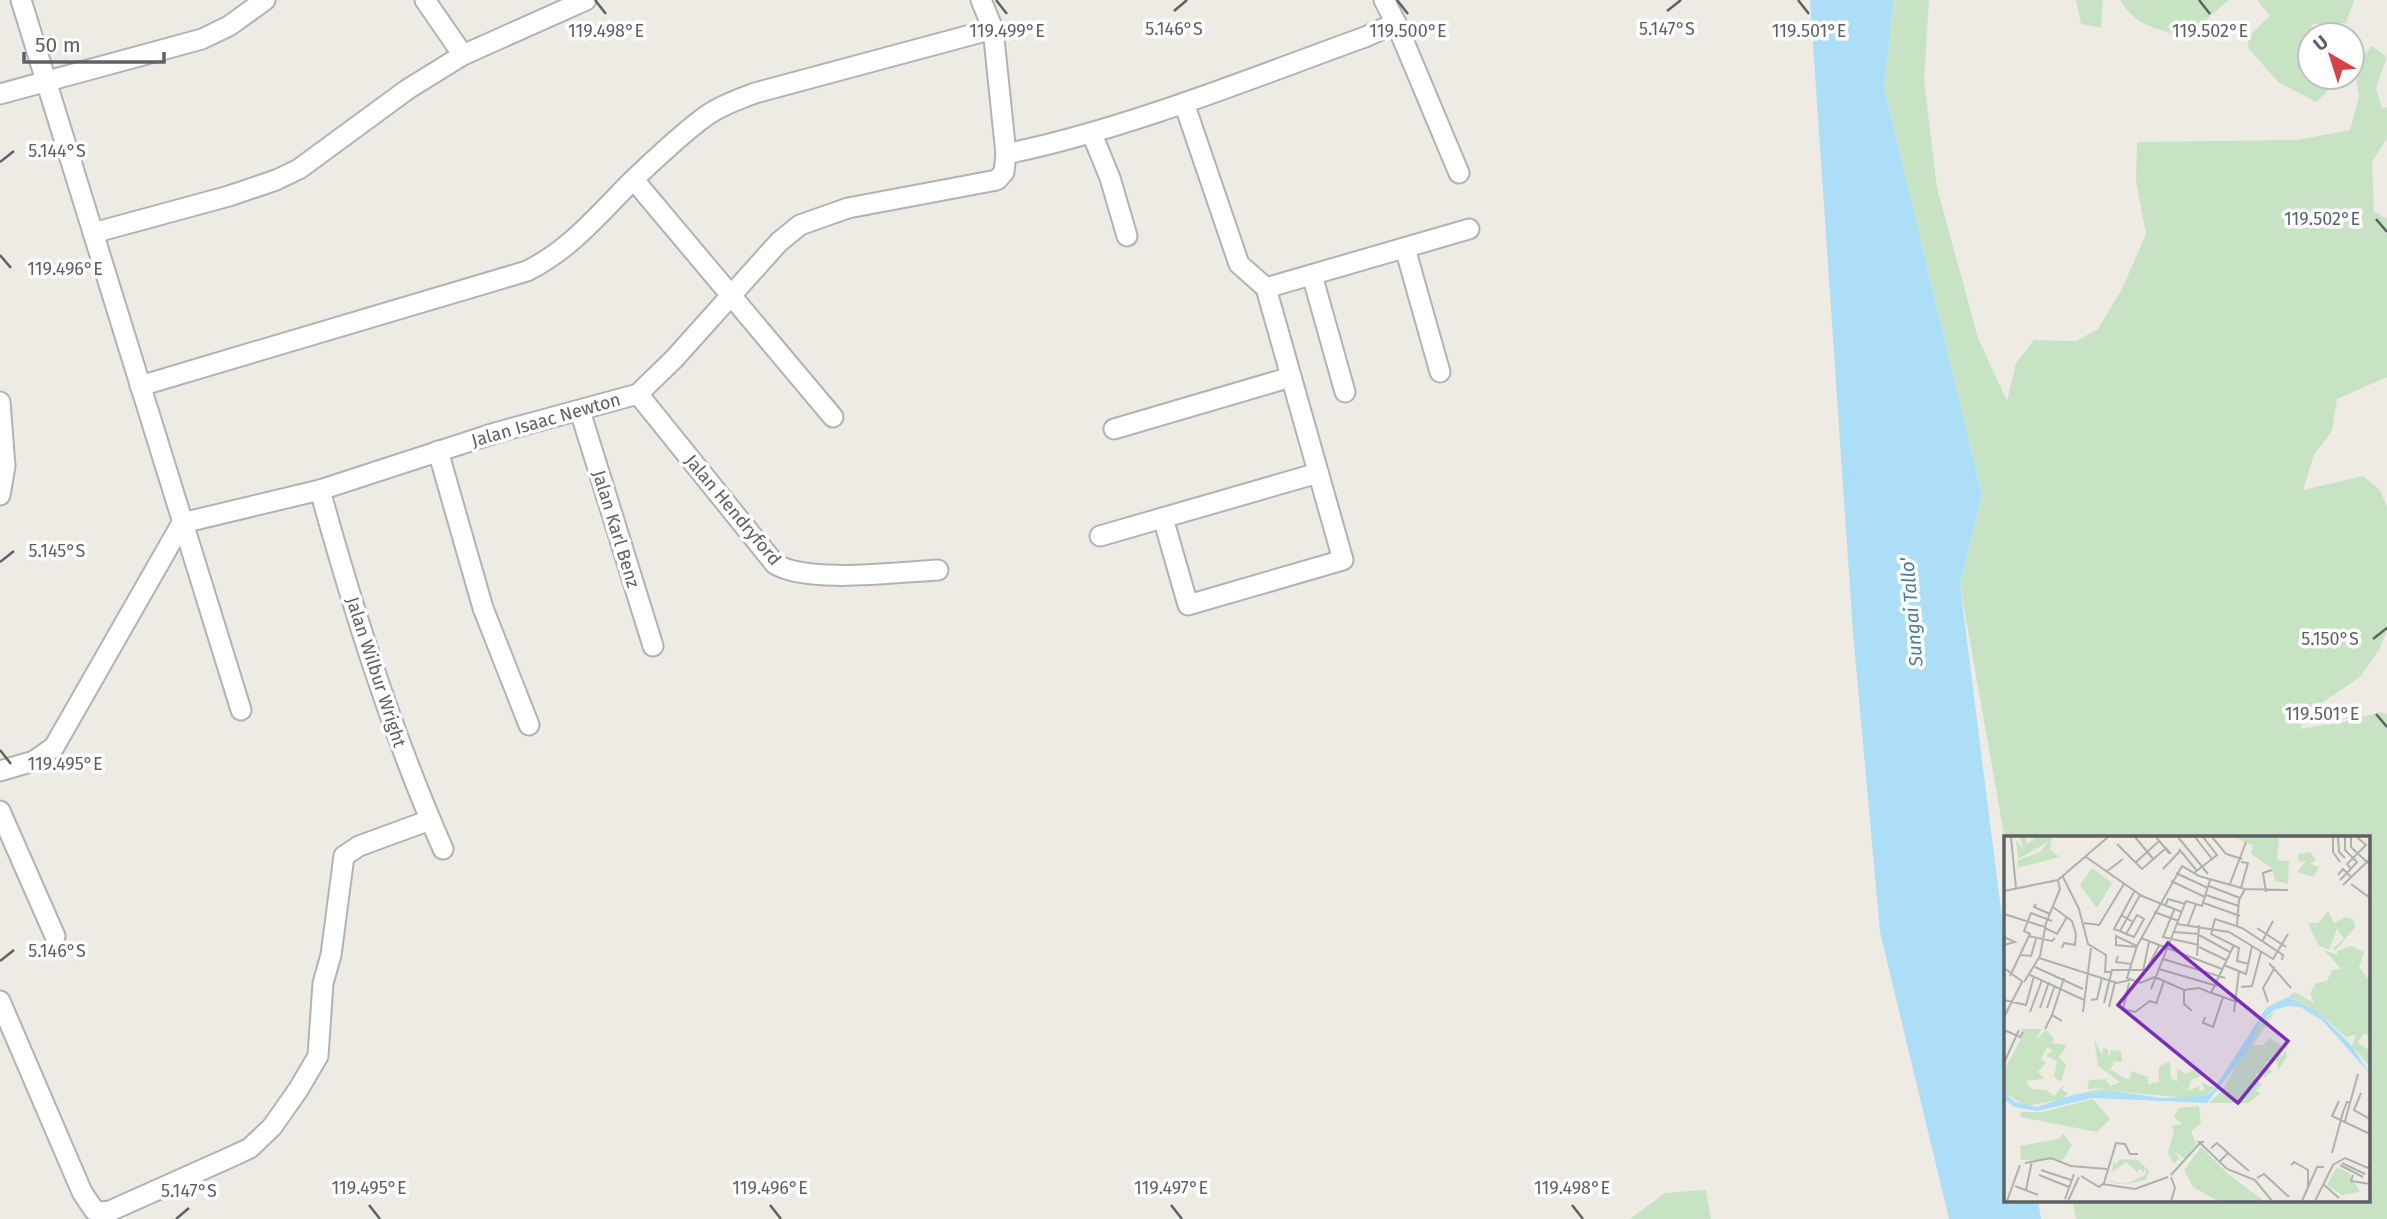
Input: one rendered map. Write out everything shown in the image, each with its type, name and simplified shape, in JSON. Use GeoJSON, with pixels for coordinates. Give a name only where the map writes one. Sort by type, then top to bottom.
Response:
{"type":"FeatureCollection","features":[{"type":"Feature","properties":{"kind":"street"},"geometry":{"type":"LineString","coordinates":[[21,0],[241,710]]}},
{"type":"Feature","properties":{"kind":"street"},"geometry":{"type":"LineString","coordinates":[[0,94],[212,36],[265,0]]}},
{"type":"Feature","properties":{"kind":"street"},"geometry":{"type":"LineString","coordinates":[[425,0],[463,55]]}},
{"type":"Feature","properties":{"kind":"street"},"geometry":{"type":"LineString","coordinates":[[93,233],[229,196],[276,180],[299,169],[408,89],[463,55],[586,0]]}},
{"type":"Feature","properties":{"kind":"street"},"geometry":{"type":"LineString","coordinates":[[981,0],[993,29],[1005,161]]}},
{"type":"Feature","properties":{"kind":"street"},"geometry":{"type":"LineString","coordinates":[[1384,0],[1459,173]]}},
{"type":"Feature","properties":{"kind":"street","name":"Jalan Isaac Newton"},"geometry":{"type":"LineString","coordinates":[[182,523],[320,490],[438,451],[638,394],[674,359],[779,242],[800,225],[848,208],[997,180],[1002,176],[1005,161],[1184,103],[1365,37],[1396,23]]}},
{"type":"Feature","properties":{"kind":"street"},"geometry":{"type":"LineString","coordinates":[[141,386],[527,271],[546,262],[578,237],[634,180],[702,119],[724,106],[755,93],[993,29]]}},
{"type":"Feature","properties":{"kind":"street"},"geometry":{"type":"LineString","coordinates":[[1163,518],[1188,605],[1343,560],[1266,288],[1239,264],[1184,103]]}},
{"type":"Feature","properties":{"kind":"street"},"geometry":{"type":"LineString","coordinates":[[1092,134],[1110,178],[1127,236]]}},
{"type":"Feature","properties":{"kind":"street"},"geometry":{"type":"LineString","coordinates":[[634,180],[833,417]]}},
{"type":"Feature","properties":{"kind":"street"},"geometry":{"type":"LineString","coordinates":[[1266,288],[1469,229]]}},
{"type":"Feature","properties":{"kind":"street"},"geometry":{"type":"LineString","coordinates":[[1405,248],[1440,372]]}},
{"type":"Feature","properties":{"kind":"street"},"geometry":{"type":"LineString","coordinates":[[1312,275],[1345,392]]}},
{"type":"Feature","properties":{"kind":"street"},"geometry":{"type":"LineString","coordinates":[[1114,429],[1291,377]]}},
{"type":"Feature","properties":{"kind":"street","name":"Jalan Hendryford"},"geometry":{"type":"LineString","coordinates":[[638,394],[775,564],[784,570],[835,574],[939,570]]}},
{"type":"Feature","properties":{"kind":"street"},"geometry":{"type":"LineString","coordinates":[[0,402],[5,466],[0,495]]}},
{"type":"Feature","properties":{"kind":"street","name":"Jalan Karl Benz"},"geometry":{"type":"LineString","coordinates":[[580,411],[653,646]]}},
{"type":"Feature","properties":{"kind":"street"},"geometry":{"type":"LineString","coordinates":[[438,451],[483,608],[528,725]]}},
{"type":"Feature","properties":{"kind":"street"},"geometry":{"type":"LineString","coordinates":[[1100,536],[1318,473]]}},
{"type":"Feature","properties":{"kind":"street","name":"Jalan Wilbur Wright"},"geometry":{"type":"LineString","coordinates":[[320,490],[371,662],[397,738],[443,849]]}},
{"type":"Feature","properties":{"kind":"street"},"geometry":{"type":"LineString","coordinates":[[0,771],[34,761],[54,747],[182,523]]}},
{"type":"Feature","properties":{"kind":"street"},"geometry":{"type":"LineString","coordinates":[[0,811],[55,936]]}},
{"type":"Feature","properties":{"kind":"street"},"geometry":{"type":"LineString","coordinates":[[0,1002],[82,1192],[94,1210],[110,1211],[250,1148],[272,1128],[318,1056],[323,983],[334,942],[344,856],[359,846],[430,820]]}},
{"type":"Feature","properties":{"kind":"green space"},"geometry":{"type":"Polygon","coordinates":[[[1894,0],[1929,0],[1924,80],[1937,188],[1978,338],[2007,401],[2016,363],[2034,340],[2076,341],[2098,329],[2122,289],[2146,234],[2136,182],[2137,142],[2297,140],[2350,130],[2358,91],[2366,91],[2366,53],[2372,46],[2387,57],[2376,88],[2382,109],[2387,107],[2387,138],[2372,162],[2374,212],[2387,219],[2387,377],[2337,399],[2332,431],[2314,455],[2303,490],[2363,476],[2380,490],[2387,507],[2387,631],[2379,650],[2360,677],[2320,704],[2299,729],[2344,722],[2381,712],[2387,715],[2387,1219],[2076,1219],[2072,1202],[2370,1202],[2370,836],[2004,836],[1960,585],[1982,495],[1884,87],[1894,0]]]}},
{"type":"Feature","properties":{"kind":"green space"},"geometry":{"type":"Polygon","coordinates":[[[2076,0],[2103,0],[2101,28],[2081,24],[2076,0]]]}},
{"type":"Feature","properties":{"kind":"green space"},"geometry":{"type":"Polygon","coordinates":[[[2120,0],[2229,0],[2186,37],[2157,29],[2141,21],[2126,9],[2120,0]]]}},
{"type":"Feature","properties":{"kind":"green space"},"geometry":{"type":"Polygon","coordinates":[[[2257,0],[2354,0],[2347,21],[2296,21],[2296,91],[2328,91],[2316,102],[2278,82],[2248,48],[2249,36],[2270,16],[2257,0]]]}},
{"type":"Feature","properties":{"kind":"green space"},"geometry":{"type":"Polygon","coordinates":[[[1706,1190],[1711,1219],[1630,1219],[1665,1193],[1706,1190]]]}},
{"type":"Feature","properties":{"kind":"water","name":"Sungai Tallo'"},"geometry":{"type":"Polygon","coordinates":[[[1810,0],[1894,0],[1884,87],[1982,495],[1960,585],[2004,934],[2004,1202],[2038,1202],[2041,1219],[1949,1219],[1880,932],[1853,633],[1810,0]]]}}]}
